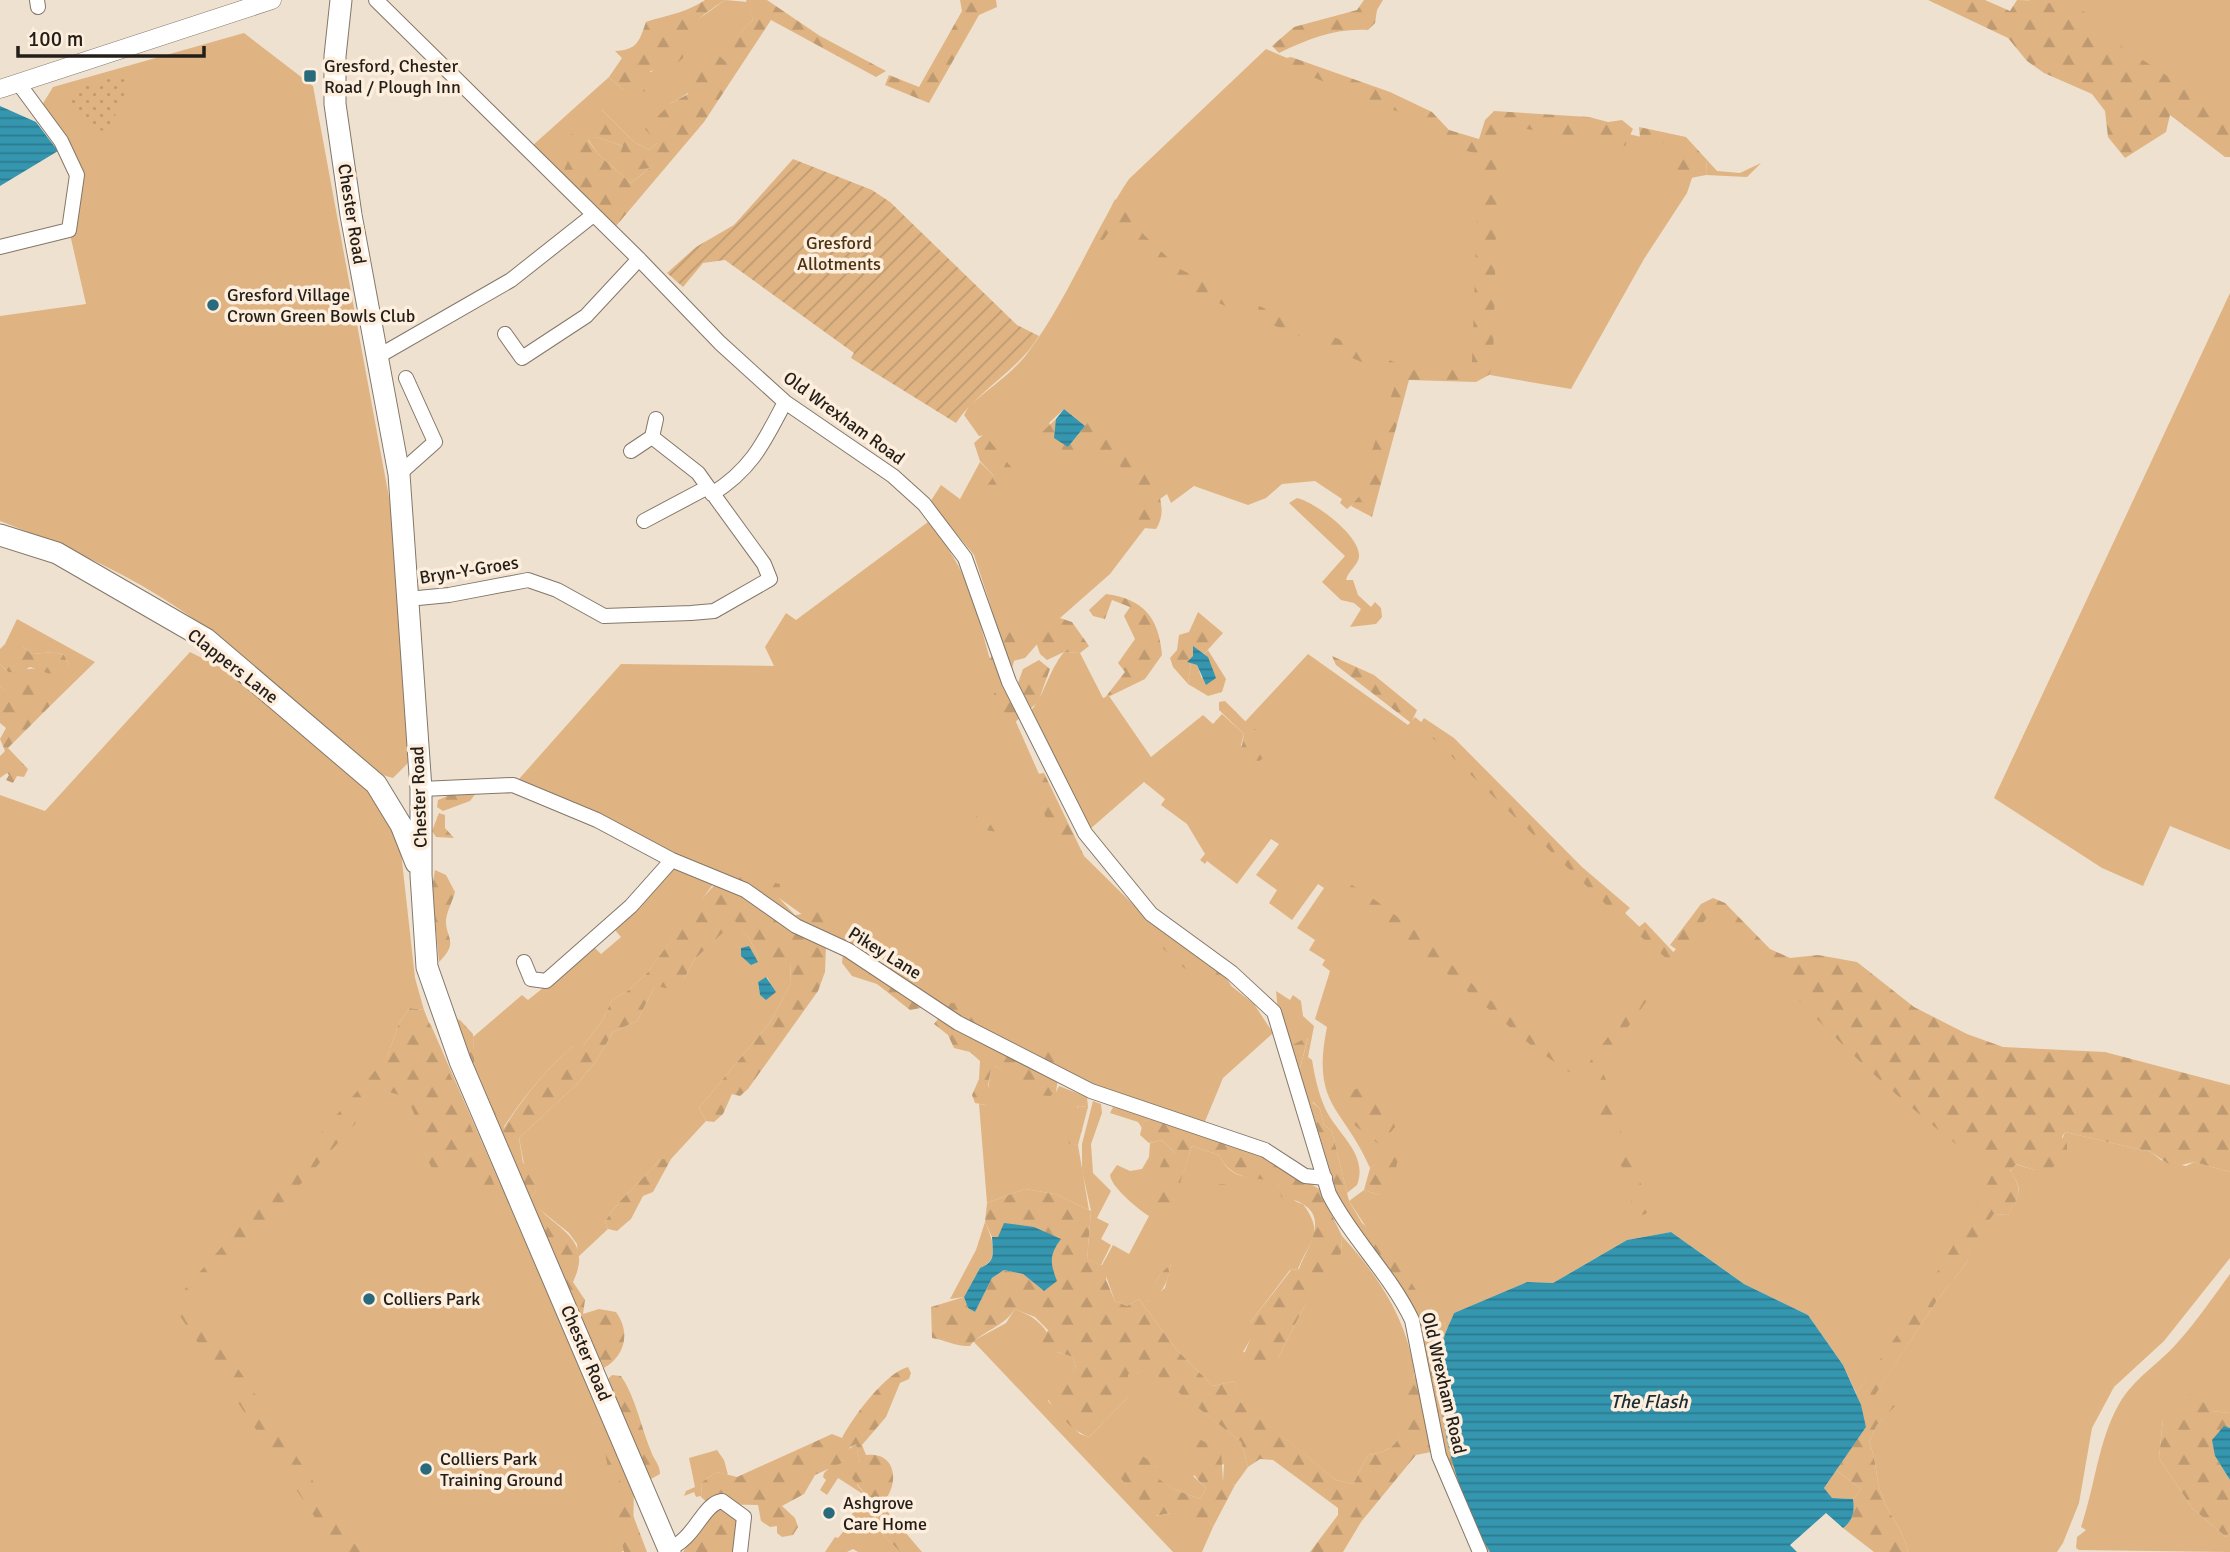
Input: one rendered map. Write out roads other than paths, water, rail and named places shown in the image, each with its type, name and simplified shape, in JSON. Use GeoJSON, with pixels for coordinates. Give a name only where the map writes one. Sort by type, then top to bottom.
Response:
{"type":"FeatureCollection","features":[{"type":"Feature","properties":{"kind":"main road","name":"Chester Road"},"geometry":{"type":"LineString","coordinates":[[341,0],[335,56],[335,104],[351,215],[399,474],[421,789],[421,875],[427,967],[460,1061],[669,1550]]}},
{"type":"Feature","properties":{"kind":"main road","name":"Clappers Lane"},"geometry":{"type":"LineString","coordinates":[[0,535],[57,553],[206,639],[376,784],[401,825],[421,875]]}},
{"type":"Feature","properties":{"kind":"main road","name":"Clappers Lane"},"geometry":{"type":"LineString","coordinates":[[376,784],[399,792],[421,789]]}},
{"type":"Feature","properties":{"kind":"street"},"geometry":{"type":"LineString","coordinates":[[0,89],[272,0]]}},
{"type":"Feature","properties":{"kind":"street","name":"Old Wrexham Road"},"geometry":{"type":"LineString","coordinates":[[376,0],[592,216],[639,259],[720,343],[785,401],[893,476],[924,504],[965,558],[1009,682],[1084,833],[1151,914],[1232,973],[1274,1012],[1325,1178],[1340,1216],[1403,1301],[1412,1320],[1439,1456],[1480,1552]]}},
{"type":"Feature","properties":{"kind":"street"},"geometry":{"type":"LineString","coordinates":[[0,247],[50,237],[69,230],[77,176],[61,142],[19,83]]}},
{"type":"Feature","properties":{"kind":"street"},"geometry":{"type":"LineString","coordinates":[[377,357],[511,280],[592,216]]}},
{"type":"Feature","properties":{"kind":"street"},"geometry":{"type":"LineString","coordinates":[[505,334],[522,358],[586,316],[639,259]]}},
{"type":"Feature","properties":{"kind":"street"},"geometry":{"type":"LineString","coordinates":[[399,474],[435,442],[406,378]]}},
{"type":"Feature","properties":{"kind":"street"},"geometry":{"type":"LineString","coordinates":[[644,521],[737,478],[752,460],[785,401]]}},
{"type":"Feature","properties":{"kind":"street"},"geometry":{"type":"LineString","coordinates":[[631,451],[652,438],[656,419]]}},
{"type":"Feature","properties":{"kind":"street"},"geometry":{"type":"LineString","coordinates":[[652,438],[698,473],[710,490]]}},
{"type":"Feature","properties":{"kind":"street","name":"Bryn-Y-Groes"},"geometry":{"type":"LineString","coordinates":[[408,598],[449,595],[528,580],[557,590],[604,617],[714,611],[770,579],[764,564],[710,490]]}},
{"type":"Feature","properties":{"kind":"street","name":"Pikey Lane"},"geometry":{"type":"LineString","coordinates":[[421,789],[513,785],[597,820],[672,860],[745,890],[796,926],[848,950],[958,1023],[1090,1091],[1265,1150],[1305,1176],[1325,1178]]}},
{"type":"Feature","properties":{"kind":"street"},"geometry":{"type":"LineString","coordinates":[[524,962],[531,979],[546,981],[631,906],[672,860]]}},
{"type":"Feature","properties":{"kind":"street"},"geometry":{"type":"LineString","coordinates":[[669,1550],[683,1543],[710,1507],[722,1501],[744,1517],[740,1552]]}},
{"type":"Feature","properties":{"kind":"water"},"geometry":{"type":"Polygon","coordinates":[[[0,106],[36,122],[58,151],[0,186],[0,106]]]}},
{"type":"Feature","properties":{"kind":"water"},"geometry":{"type":"Polygon","coordinates":[[[1064,409],[1085,426],[1068,447],[1054,438],[1056,419],[1064,409]]]}},
{"type":"Feature","properties":{"kind":"water"},"geometry":{"type":"Polygon","coordinates":[[[1193,646],[1208,657],[1216,678],[1206,685],[1197,665],[1187,662],[1193,656],[1193,646]]]}},
{"type":"Feature","properties":{"kind":"water"},"geometry":{"type":"Polygon","coordinates":[[[749,946],[758,962],[751,965],[741,956],[741,948],[749,946]]]}},
{"type":"Feature","properties":{"kind":"water"},"geometry":{"type":"Polygon","coordinates":[[[766,977],[776,992],[766,1000],[760,995],[758,982],[766,977]]]}},
{"type":"Feature","properties":{"kind":"water"},"geometry":{"type":"Polygon","coordinates":[[[1004,1223],[1034,1227],[1061,1239],[1052,1259],[1057,1281],[1044,1291],[1023,1274],[1004,1270],[992,1278],[975,1312],[968,1308],[964,1297],[980,1268],[991,1260],[992,1237],[998,1237],[1004,1223]]]}},
{"type":"Feature","properties":{"kind":"water","name":"The Flash"},"geometry":{"type":"Polygon","coordinates":[[[1671,1232],[1744,1284],[1808,1315],[1843,1365],[1861,1405],[1866,1427],[1824,1488],[1832,1498],[1853,1499],[1851,1519],[1843,1528],[1826,1513],[1790,1545],[1797,1552],[1490,1552],[1457,1478],[1443,1419],[1440,1363],[1444,1338],[1454,1313],[1527,1282],[1553,1283],[1627,1240],[1671,1232]]]}},
{"type":"Feature","properties":{"kind":"water"},"geometry":{"type":"Polygon","coordinates":[[[2224,1426],[2230,1428],[2230,1480],[2215,1456],[2212,1440],[2224,1426]]]}},
{"type":"Feature","properties":{"kind":"place","name":"Gresford, Chester Road / Plough Inn"},"geometry":{"type":"Point","coordinates":[310,76]}},
{"type":"Feature","properties":{"kind":"place","name":"Gresford Village Crown Green Bowls Club"},"geometry":{"type":"Point","coordinates":[213,305]}},
{"type":"Feature","properties":{"kind":"place","name":"Colliers Park"},"geometry":{"type":"Point","coordinates":[369,1299]}},
{"type":"Feature","properties":{"kind":"place","name":"Colliers Park Training Ground"},"geometry":{"type":"Point","coordinates":[426,1469]}},
{"type":"Feature","properties":{"kind":"place","name":"Ashgrove Care Home"},"geometry":{"type":"Point","coordinates":[829,1513]}},
{"type":"Feature","properties":{"kind":"park label","name":"Gresford Allotments"},"geometry":{"type":"Point","coordinates":[839,253]}}]}
